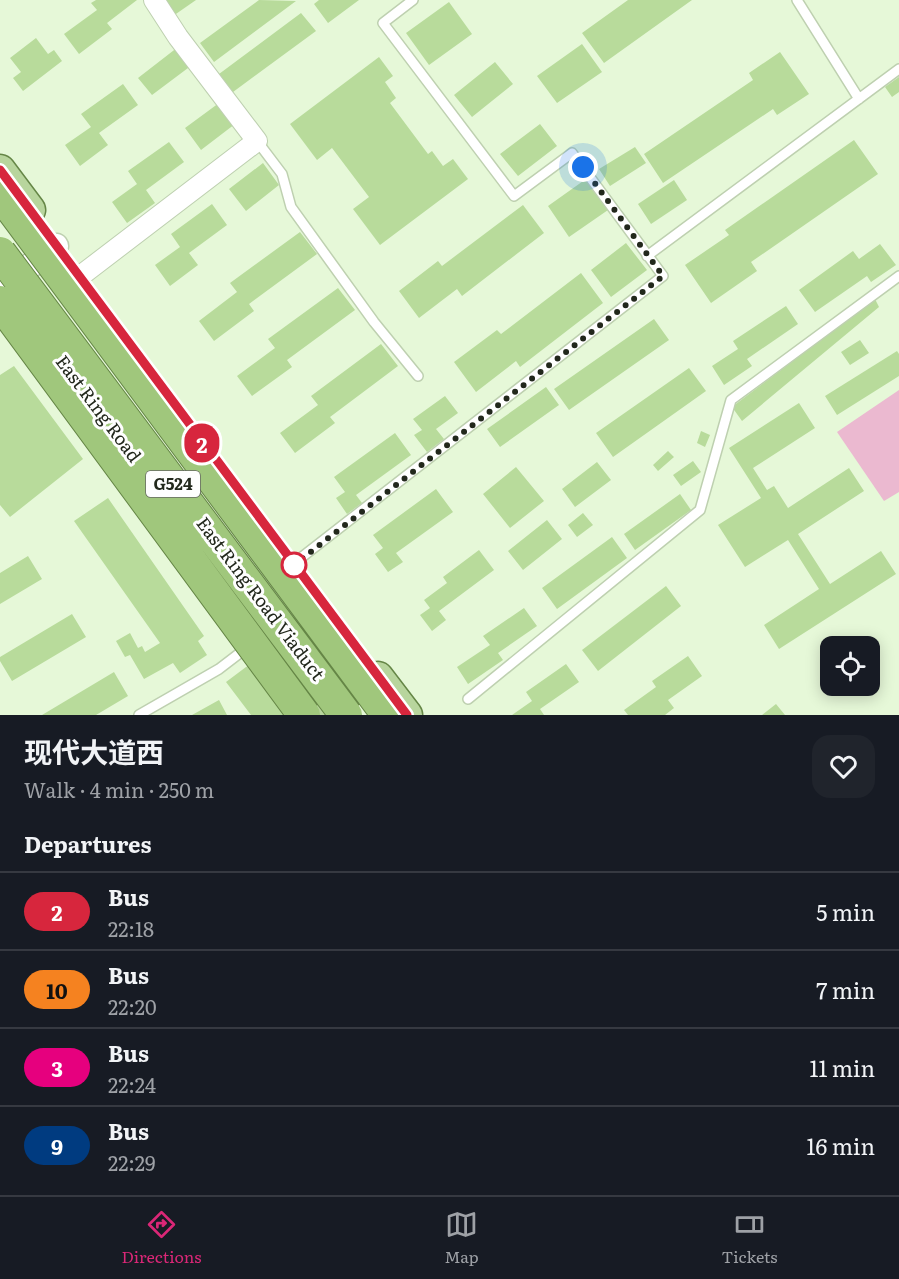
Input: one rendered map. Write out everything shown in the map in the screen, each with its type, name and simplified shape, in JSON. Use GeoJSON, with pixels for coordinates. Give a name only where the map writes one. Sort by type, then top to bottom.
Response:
{"type":"FeatureCollection","features":[{"type":"Feature","properties":{"kind":"highway","name":"East Ring Road Viaduct"},"geometry":{"type":"LineString","coordinates":[[0,193],[388,715]]}},
{"type":"Feature","properties":{"kind":"highway","name":"East Ring Road Viaduct"},"geometry":{"type":"LineString","coordinates":[[0,253],[346,715]]}},
{"type":"Feature","properties":{"kind":"highway"},"geometry":{"type":"LineString","coordinates":[[1,288],[304,715]]}},
{"type":"Feature","properties":{"kind":"main road"},"geometry":{"type":"LineString","coordinates":[[0,170],[407,715]]}},
{"type":"Feature","properties":{"kind":"main road","name":"East Ring Road"},"geometry":{"type":"LineString","coordinates":[[1,288],[326,715]]}},
{"type":"Feature","properties":{"kind":"street"},"geometry":{"type":"LineString","coordinates":[[79,277],[257,141],[177,37],[154,0]]}},
{"type":"Feature","properties":{"kind":"street"},"geometry":{"type":"LineString","coordinates":[[1,288],[56,246]]}},
{"type":"Feature","properties":{"kind":"lane"},"geometry":{"type":"LineString","coordinates":[[293,564],[663,276],[572,153],[514,196],[383,23],[413,0]]}},
{"type":"Feature","properties":{"kind":"lane"},"geometry":{"type":"LineString","coordinates":[[797,0],[859,99]]}},
{"type":"Feature","properties":{"kind":"lane"},"geometry":{"type":"LineString","coordinates":[[647,255],[899,69]]}},
{"type":"Feature","properties":{"kind":"lane"},"geometry":{"type":"LineString","coordinates":[[257,141],[282,174],[291,207],[374,322],[418,376]]}},
{"type":"Feature","properties":{"kind":"lane"},"geometry":{"type":"LineString","coordinates":[[468,699],[700,510],[732,400],[899,276]]}},
{"type":"Feature","properties":{"kind":"lane"},"geometry":{"type":"LineString","coordinates":[[139,715],[219,669],[265,634]]}},
{"type":"Feature","properties":{"kind":"shaded area"},"geometry":{"type":"Polygon","coordinates":[[[899,390],[899,492],[884,501],[837,432],[899,390]]]}},
{"type":"Feature","properties":{"kind":"building"},"geometry":{"type":"Polygon","coordinates":[[[96,0],[137,0],[107,23],[112,29],[79,54],[64,34],[97,10],[91,3],[96,0]]]}},
{"type":"Feature","properties":{"kind":"building"},"geometry":{"type":"Polygon","coordinates":[[[161,0],[196,0],[173,16],[161,0]]]}},
{"type":"Feature","properties":{"kind":"building"},"geometry":{"type":"Polygon","coordinates":[[[259,0],[296,1],[214,62],[200,43],[259,0]]]}},
{"type":"Feature","properties":{"kind":"building"},"geometry":{"type":"Polygon","coordinates":[[[319,0],[359,0],[328,23],[314,4],[319,0]]]}},
{"type":"Feature","properties":{"kind":"building"},"geometry":{"type":"Polygon","coordinates":[[[628,0],[692,0],[604,63],[582,33],[628,0]]]}},
{"type":"Feature","properties":{"kind":"building"},"geometry":{"type":"Polygon","coordinates":[[[449,2],[472,34],[429,65],[406,33],[449,2]]]}},
{"type":"Feature","properties":{"kind":"building"},"geometry":{"type":"Polygon","coordinates":[[[301,13],[316,31],[233,92],[219,74],[301,13]]]}},
{"type":"Feature","properties":{"kind":"building"},"geometry":{"type":"Polygon","coordinates":[[[36,38],[48,54],[54,50],[62,61],[23,91],[13,78],[21,72],[10,58],[36,38]]]}},
{"type":"Feature","properties":{"kind":"building"},"geometry":{"type":"Polygon","coordinates":[[[582,44],[602,72],[557,103],[537,76],[582,44]]]}},
{"type":"Feature","properties":{"kind":"building"},"geometry":{"type":"Polygon","coordinates":[[[178,47],[192,65],[152,95],[138,78],[178,47]]]}},
{"type":"Feature","properties":{"kind":"building"},"geometry":{"type":"Polygon","coordinates":[[[780,52],[809,94],[777,115],[773,109],[663,183],[644,154],[753,80],[749,73],[780,52]]]}},
{"type":"Feature","properties":{"kind":"building"},"geometry":{"type":"Polygon","coordinates":[[[379,57],[393,76],[385,82],[396,98],[390,103],[428,154],[432,151],[443,166],[453,159],[468,179],[380,245],[353,209],[369,197],[332,148],[317,160],[290,124],[379,57]]]}},
{"type":"Feature","properties":{"kind":"building"},"geometry":{"type":"Polygon","coordinates":[[[495,62],[513,84],[472,117],[454,95],[495,62]]]}},
{"type":"Feature","properties":{"kind":"building"},"geometry":{"type":"Polygon","coordinates":[[[899,77],[899,92],[892,97],[885,87],[899,77]]]}},
{"type":"Feature","properties":{"kind":"building"},"geometry":{"type":"Polygon","coordinates":[[[123,84],[138,105],[99,133],[108,145],[80,166],[65,145],[91,127],[81,114],[123,84]]]}},
{"type":"Feature","properties":{"kind":"building"},"geometry":{"type":"Polygon","coordinates":[[[219,103],[235,124],[201,150],[185,128],[219,103]]]}},
{"type":"Feature","properties":{"kind":"building"},"geometry":{"type":"Polygon","coordinates":[[[540,124],[557,146],[518,176],[500,154],[540,124]]]}},
{"type":"Feature","properties":{"kind":"building"},"geometry":{"type":"Polygon","coordinates":[[[854,140],[878,174],[751,262],[757,271],[711,303],[685,265],[729,235],[725,230],[854,140]]]}},
{"type":"Feature","properties":{"kind":"building"},"geometry":{"type":"Polygon","coordinates":[[[169,142],[184,162],[146,190],[155,203],[127,223],[112,202],[137,184],[128,171],[169,142]]]}},
{"type":"Feature","properties":{"kind":"building"},"geometry":{"type":"Polygon","coordinates":[[[635,147],[646,163],[610,186],[599,169],[635,147]]]}},
{"type":"Feature","properties":{"kind":"building"},"geometry":{"type":"Polygon","coordinates":[[[263,163],[279,185],[246,211],[229,189],[263,163]]]}},
{"type":"Feature","properties":{"kind":"building"},"geometry":{"type":"Polygon","coordinates":[[[586,179],[608,210],[569,237],[548,206],[586,179]]]}},
{"type":"Feature","properties":{"kind":"building"},"geometry":{"type":"Polygon","coordinates":[[[674,180],[687,200],[651,224],[638,204],[674,180]]]}},
{"type":"Feature","properties":{"kind":"building"},"geometry":{"type":"Polygon","coordinates":[[[212,204],[227,225],[189,253],[198,265],[170,286],[155,265],[180,247],[171,234],[212,204]]]}},
{"type":"Feature","properties":{"kind":"building"},"geometry":{"type":"Polygon","coordinates":[[[523,205],[544,233],[462,296],[457,289],[419,318],[399,291],[438,261],[442,266],[523,205]]]}},
{"type":"Feature","properties":{"kind":"building"},"geometry":{"type":"Polygon","coordinates":[[[300,232],[317,254],[249,304],[254,311],[214,341],[199,321],[237,292],[230,283],[300,232]]]}},
{"type":"Feature","properties":{"kind":"building"},"geometry":{"type":"Polygon","coordinates":[[[626,243],[647,270],[611,297],[591,270],[626,243]]]}},
{"type":"Feature","properties":{"kind":"building"},"geometry":{"type":"Polygon","coordinates":[[[880,244],[896,265],[871,282],[867,276],[815,312],[799,290],[853,251],[859,259],[880,244]]]}},
{"type":"Feature","properties":{"kind":"building"},"geometry":{"type":"Polygon","coordinates":[[[581,273],[603,303],[520,367],[516,361],[476,392],[454,362],[497,330],[501,334],[581,273]]]}},
{"type":"Feature","properties":{"kind":"building"},"geometry":{"type":"Polygon","coordinates":[[[338,288],[355,310],[287,360],[292,367],[252,396],[237,376],[275,348],[268,339],[338,288]]]}},
{"type":"Feature","properties":{"kind":"building"},"geometry":{"type":"Polygon","coordinates":[[[875,299],[879,307],[742,421],[732,407],[875,299]]]}},
{"type":"Feature","properties":{"kind":"building"},"geometry":{"type":"Polygon","coordinates":[[[786,306],[798,324],[747,359],[752,366],[724,385],[712,366],[738,349],[733,341],[786,306]]]}},
{"type":"Feature","properties":{"kind":"building"},"geometry":{"type":"Polygon","coordinates":[[[654,319],[669,340],[569,410],[554,389],[654,319]]]}},
{"type":"Feature","properties":{"kind":"building"},"geometry":{"type":"Polygon","coordinates":[[[860,340],[869,353],[850,365],[841,352],[860,340]]]}},
{"type":"Feature","properties":{"kind":"building"},"geometry":{"type":"Polygon","coordinates":[[[381,344],[398,366],[330,417],[335,423],[295,453],[280,433],[318,405],[311,396],[381,344]]]}},
{"type":"Feature","properties":{"kind":"building"},"geometry":{"type":"Polygon","coordinates":[[[897,351],[899,376],[837,415],[825,396],[897,351]]]}},
{"type":"Feature","properties":{"kind":"building"},"geometry":{"type":"Polygon","coordinates":[[[14,366],[83,459],[10,517],[0,505],[0,375],[14,366]]]}},
{"type":"Feature","properties":{"kind":"building"},"geometry":{"type":"Polygon","coordinates":[[[689,368],[706,391],[613,457],[596,433],[689,368]]]}},
{"type":"Feature","properties":{"kind":"building"},"geometry":{"type":"Polygon","coordinates":[[[546,387],[559,405],[500,447],[487,429],[546,387]]]}},
{"type":"Feature","properties":{"kind":"building"},"geometry":{"type":"Polygon","coordinates":[[[445,396],[458,413],[436,429],[444,439],[427,452],[414,435],[422,430],[413,419],[445,396]]]}},
{"type":"Feature","properties":{"kind":"building"},"geometry":{"type":"Polygon","coordinates":[[[799,403],[815,428],[753,468],[767,490],[774,486],[788,508],[849,468],[864,491],[798,534],[830,584],[881,551],[896,574],[779,649],[764,625],[819,589],[788,540],[745,567],[718,525],[761,498],[729,448],[799,403]]]}},
{"type":"Feature","properties":{"kind":"building"},"geometry":{"type":"Polygon","coordinates":[[[701,431],[710,435],[705,447],[697,443],[701,431]]]}},
{"type":"Feature","properties":{"kind":"building"},"geometry":{"type":"Polygon","coordinates":[[[395,433],[411,455],[356,495],[362,503],[347,514],[336,498],[345,492],[334,477],[395,433]]]}},
{"type":"Feature","properties":{"kind":"building"},"geometry":{"type":"Polygon","coordinates":[[[668,451],[674,457],[658,471],[653,465],[668,451]]]}},
{"type":"Feature","properties":{"kind":"building"},"geometry":{"type":"Polygon","coordinates":[[[693,461],[701,472],[681,486],[673,475],[693,461]]]}},
{"type":"Feature","properties":{"kind":"building"},"geometry":{"type":"Polygon","coordinates":[[[597,462],[611,480],[575,507],[562,489],[597,462]]]}},
{"type":"Feature","properties":{"kind":"building"},"geometry":{"type":"Polygon","coordinates":[[[516,467],[544,501],[510,528],[483,494],[516,467]]]}},
{"type":"Feature","properties":{"kind":"building"},"geometry":{"type":"Polygon","coordinates":[[[436,489],[453,512],[396,553],[403,562],[388,572],[375,554],[383,548],[373,535],[436,489]]]}},
{"type":"Feature","properties":{"kind":"building"},"geometry":{"type":"Polygon","coordinates":[[[680,494],[691,510],[635,550],[624,534],[680,494]]]}},
{"type":"Feature","properties":{"kind":"building"},"geometry":{"type":"Polygon","coordinates":[[[108,498],[204,636],[198,641],[207,655],[180,673],[173,663],[144,679],[130,655],[125,657],[116,641],[130,633],[138,648],[142,646],[145,652],[160,643],[74,521],[108,498]]]}},
{"type":"Feature","properties":{"kind":"building"},"geometry":{"type":"Polygon","coordinates":[[[583,513],[593,525],[577,537],[568,525],[583,513]]]}},
{"type":"Feature","properties":{"kind":"building"},"geometry":{"type":"Polygon","coordinates":[[[547,520],[562,539],[523,570],[508,551],[547,520]]]}},
{"type":"Feature","properties":{"kind":"building"},"geometry":{"type":"Polygon","coordinates":[[[612,537],[627,558],[557,609],[542,588],[612,537]]]}},
{"type":"Feature","properties":{"kind":"building"},"geometry":{"type":"Polygon","coordinates":[[[479,550],[494,570],[439,611],[446,620],[432,631],[420,615],[430,608],[424,600],[447,583],[443,577],[479,550]]]}},
{"type":"Feature","properties":{"kind":"building"},"geometry":{"type":"Polygon","coordinates":[[[28,556],[42,579],[0,604],[0,573],[28,556]]]}},
{"type":"Feature","properties":{"kind":"building"},"geometry":{"type":"Polygon","coordinates":[[[666,586],[681,606],[598,671],[582,650],[666,586]]]}},
{"type":"Feature","properties":{"kind":"building"},"geometry":{"type":"Polygon","coordinates":[[[524,608],[537,626],[498,653],[503,660],[468,684],[457,667],[490,645],[483,636],[524,608]]]}},
{"type":"Feature","properties":{"kind":"building"},"geometry":{"type":"Polygon","coordinates":[[[72,614],[86,637],[12,681],[0,657],[72,614]]]}},
{"type":"Feature","properties":{"kind":"building"},"geometry":{"type":"Polygon","coordinates":[[[688,656],[702,676],[668,700],[674,708],[665,715],[628,715],[624,710],[656,687],[652,681],[688,656]]]}},
{"type":"Feature","properties":{"kind":"building"},"geometry":{"type":"Polygon","coordinates":[[[250,664],[288,715],[251,715],[226,682],[250,664]]]}},
{"type":"Feature","properties":{"kind":"building"},"geometry":{"type":"Polygon","coordinates":[[[566,664],[579,682],[540,709],[544,715],[512,715],[532,701],[526,692],[566,664]]]}},
{"type":"Feature","properties":{"kind":"building"},"geometry":{"type":"Polygon","coordinates":[[[114,672],[128,696],[96,715],[42,715],[114,672]]]}},
{"type":"Feature","properties":{"kind":"building"},"geometry":{"type":"Polygon","coordinates":[[[219,700],[227,715],[192,715],[219,700]]]}},
{"type":"Feature","properties":{"kind":"building"},"geometry":{"type":"Polygon","coordinates":[[[776,704],[785,715],[762,715],[776,704]]]}},
{"type":"Feature","properties":{"kind":"bus line","name":"2"},"geometry":{"type":"LineString","coordinates":[[0,170],[407,715]]}},
{"type":"Feature","properties":{"kind":"route"},"geometry":{"type":"LineString","coordinates":[[294,565],[663,276],[583,167]]}}]}
